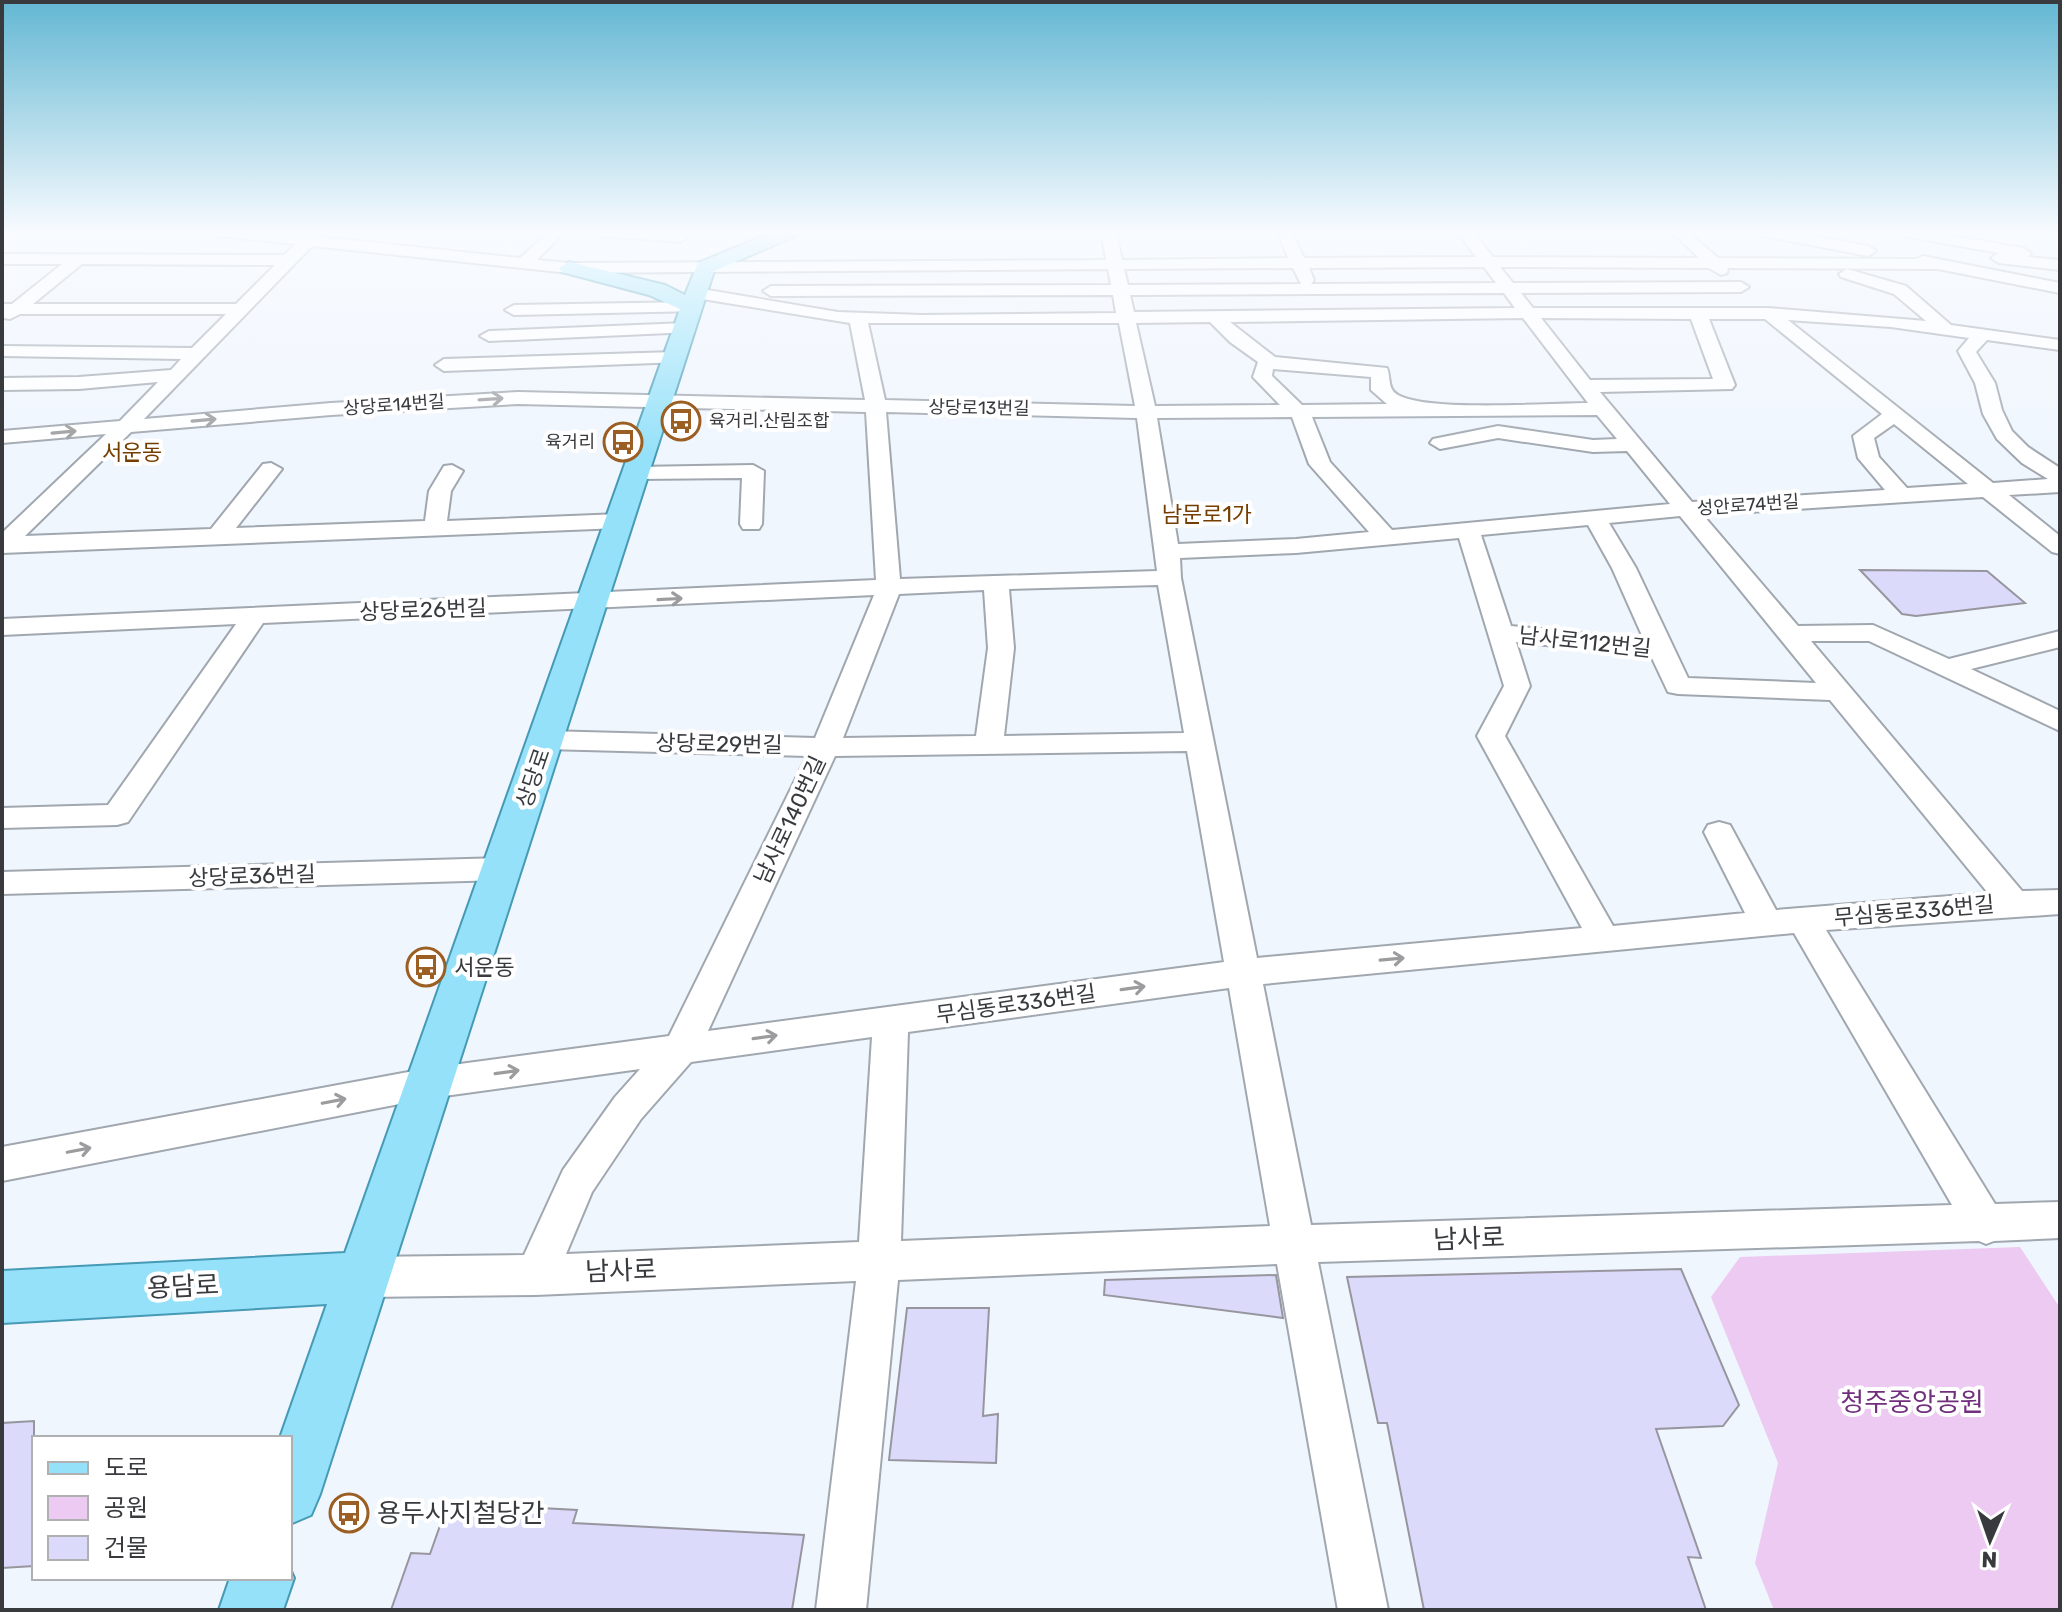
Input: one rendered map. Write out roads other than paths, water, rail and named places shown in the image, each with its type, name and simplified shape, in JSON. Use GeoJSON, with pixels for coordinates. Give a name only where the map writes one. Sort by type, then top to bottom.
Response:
{"type":"FeatureCollection","features":[{"type":"Feature","properties":{"kind":"main road"},"geometry":{"type":"LineString","coordinates":[[687,306],[700,313]]}},
{"type":"Feature","properties":{"kind":"main road","name":"상당로"},"geometry":{"type":"LineString","coordinates":[[292,1488],[661,400],[701,306]]}},
{"type":"Feature","properties":{"kind":"main road","name":"용담로"},"geometry":{"type":"LineString","coordinates":[[2,1297],[364,1277]]}},
{"type":"Feature","properties":{"kind":"main road"},"geometry":{"type":"LineString","coordinates":[[251,1610],[261,1580]]}},
{"type":"Feature","properties":{"kind":"street"},"geometry":{"type":"LineString","coordinates":[[8,535],[126,426],[241,306]]}},
{"type":"Feature","properties":{"kind":"street"},"geometry":{"type":"LineString","coordinates":[[444,365],[700,313],[711,306]]}},
{"type":"Feature","properties":{"kind":"street"},"geometry":{"type":"LineString","coordinates":[[489,336],[757,306]]}},
{"type":"Feature","properties":{"kind":"street"},"geometry":{"type":"LineString","coordinates":[[869,318],[876,306]]}},
{"type":"Feature","properties":{"kind":"street"},"geometry":{"type":"LineString","coordinates":[[514,310],[869,318],[978,306]]}},
{"type":"Feature","properties":{"kind":"street"},"geometry":{"type":"LineString","coordinates":[[1122,306],[1146,412],[1200,742],[1363,1610]]}},
{"type":"Feature","properties":{"kind":"street"},"geometry":{"type":"LineString","coordinates":[[1175,306],[1215,317],[1770,314],[1944,328],[2060,345]]}},
{"type":"Feature","properties":{"kind":"street"},"geometry":{"type":"LineString","coordinates":[[1316,306],[1319,316]]}},
{"type":"Feature","properties":{"kind":"street"},"geometry":{"type":"LineString","coordinates":[[1524,306],[1603,409],[2014,903]]}},
{"type":"Feature","properties":{"kind":"street"},"geometry":{"type":"LineString","coordinates":[[1762,306],[2060,547]]}},
{"type":"Feature","properties":{"kind":"street"},"geometry":{"type":"LineString","coordinates":[[1919,306],[1944,328]]}},
{"type":"Feature","properties":{"kind":"street"},"geometry":{"type":"LineString","coordinates":[[7,313],[238,309]]}},
{"type":"Feature","properties":{"kind":"street"},"geometry":{"type":"LineString","coordinates":[[1585,386],[1725,385],[1698,314]]}},
{"type":"Feature","properties":{"kind":"street"},"geometry":{"type":"LineString","coordinates":[[1375,315],[1385,325],[1395,329],[1450,331]]}},
{"type":"Feature","properties":{"kind":"street"},"geometry":{"type":"LineString","coordinates":[[1215,317],[1236,338],[1270,362],[1264,367],[1262,377],[1297,410],[1309,431],[1320,464],[1386,537]]}},
{"type":"Feature","properties":{"kind":"street","name":"남사로140번길"},"geometry":{"type":"LineString","coordinates":[[536,1275],[577,1182],[628,1108],[681,1049],[825,747],[889,588],[876,406],[869,359],[869,318]]}},
{"type":"Feature","properties":{"kind":"street"},"geometry":{"type":"LineString","coordinates":[[1977,332],[1978,341],[1967,351],[1969,363],[1984,381],[1994,417],[2007,439],[2034,463],[2060,477]]}},
{"type":"Feature","properties":{"kind":"street"},"geometry":{"type":"LineString","coordinates":[[2,351],[195,354]]}},
{"type":"Feature","properties":{"kind":"street","name":"상당로13번길"},"geometry":{"type":"LineString","coordinates":[[1270,362],[1380,372],[1381,390],[1390,399],[1422,409]]}},
{"type":"Feature","properties":{"kind":"street"},"geometry":{"type":"LineString","coordinates":[[2,384],[79,383],[175,375]]}},
{"type":"Feature","properties":{"kind":"street","name":"상당로14번길"},"geometry":{"type":"LineString","coordinates":[[2,437],[518,398],[661,400]]}},
{"type":"Feature","properties":{"kind":"street","name":"상당로13번길"},"geometry":{"type":"LineString","coordinates":[[661,400],[1146,412],[1603,409]]}},
{"type":"Feature","properties":{"kind":"street"},"geometry":{"type":"LineString","coordinates":[[1493,408],[1498,432]]}},
{"type":"Feature","properties":{"kind":"street"},"geometry":{"type":"LineString","coordinates":[[1895,414],[1863,436],[1869,458],[1901,495]]}},
{"type":"Feature","properties":{"kind":"street"},"geometry":{"type":"LineString","coordinates":[[1440,443],[1498,432],[1593,446],[1634,445]]}},
{"type":"Feature","properties":{"kind":"street"},"geometry":{"type":"LineString","coordinates":[[218,536],[271,469]]}},
{"type":"Feature","properties":{"kind":"street"},"geometry":{"type":"LineString","coordinates":[[435,528],[440,491],[452,471]]}},
{"type":"Feature","properties":{"kind":"street"},"geometry":{"type":"LineString","coordinates":[[637,473],[753,471],[751,524]]}},
{"type":"Feature","properties":{"kind":"street","name":"성안로74번길"},"geometry":{"type":"LineString","coordinates":[[889,588],[996,583],[1169,565],[1296,546],[1688,509],[2060,485]]}},
{"type":"Feature","properties":{"kind":"street"},"geometry":{"type":"LineString","coordinates":[[1595,518],[1624,568],[1661,649]]}},
{"type":"Feature","properties":{"kind":"street"},"geometry":{"type":"LineString","coordinates":[[8,535],[218,536],[620,521]]}},
{"type":"Feature","properties":{"kind":"street"},"geometry":{"type":"LineString","coordinates":[[1468,530],[1517,686],[1491,736],[1604,939]]}},
{"type":"Feature","properties":{"kind":"street"},"geometry":{"type":"LineString","coordinates":[[989,744],[1001,648],[996,583]]}},
{"type":"Feature","properties":{"kind":"street","name":"상당로26번길"},"geometry":{"type":"LineString","coordinates":[[2,627],[889,588]]}},
{"type":"Feature","properties":{"kind":"street"},"geometry":{"type":"LineString","coordinates":[[2,818],[117,815],[254,617]]}},
{"type":"Feature","properties":{"kind":"street","name":"남사로112번길"},"geometry":{"type":"LineString","coordinates":[[1500,633],[1661,649],[1678,686],[1839,692]]}},
{"type":"Feature","properties":{"kind":"street"},"geometry":{"type":"LineString","coordinates":[[1792,634],[1873,633],[2060,722]]}},
{"type":"Feature","properties":{"kind":"street"},"geometry":{"type":"LineString","coordinates":[[1945,668],[2060,639]]}},
{"type":"Feature","properties":{"kind":"street","name":"상당로29번길"},"geometry":{"type":"LineString","coordinates":[[546,740],[825,747],[1200,742]]}},
{"type":"Feature","properties":{"kind":"street"},"geometry":{"type":"LineString","coordinates":[[1719,832],[1785,922],[1986,1225]]}},
{"type":"Feature","properties":{"kind":"street","name":"상당로36번길"},"geometry":{"type":"LineString","coordinates":[[2,883],[502,869]]}},
{"type":"Feature","properties":{"kind":"street","name":"무심동로336번길"},"geometry":{"type":"LineString","coordinates":[[430,1083],[1242,973],[1785,922],[2014,903],[2059,904]]}},
{"type":"Feature","properties":{"kind":"street"},"geometry":{"type":"LineString","coordinates":[[841,1610],[879,1261],[891,1021]]}},
{"type":"Feature","properties":{"kind":"street"},"geometry":{"type":"LineString","coordinates":[[2,1164],[430,1083]]}},
{"type":"Feature","properties":{"kind":"street","name":"남사로"},"geometry":{"type":"LineString","coordinates":[[364,1277],[536,1275],[1296,1244],[1986,1225],[2060,1220]]}},
{"type":"Feature","properties":{"kind":"place","name":"육거리.산림조합"},"geometry":{"type":"Point","coordinates":[681,421]}},
{"type":"Feature","properties":{"kind":"place","name":"육거리"},"geometry":{"type":"Point","coordinates":[623,442]}},
{"type":"Feature","properties":{"kind":"place","name":"서운동"},"geometry":{"type":"Point","coordinates":[426,967]}},
{"type":"Feature","properties":{"kind":"place","name":"용두사지철당간"},"geometry":{"type":"Point","coordinates":[349,1513]}},
{"type":"Feature","properties":{"kind":"district","name":"서운동"},"geometry":{"type":"Point","coordinates":[132,452]}},
{"type":"Feature","properties":{"kind":"district","name":"남문로1가"},"geometry":{"type":"Point","coordinates":[1207,514]}},
{"type":"Feature","properties":{"kind":"park label","name":"청주중앙공원"},"geometry":{"type":"Point","coordinates":[1912,1402]}}]}
